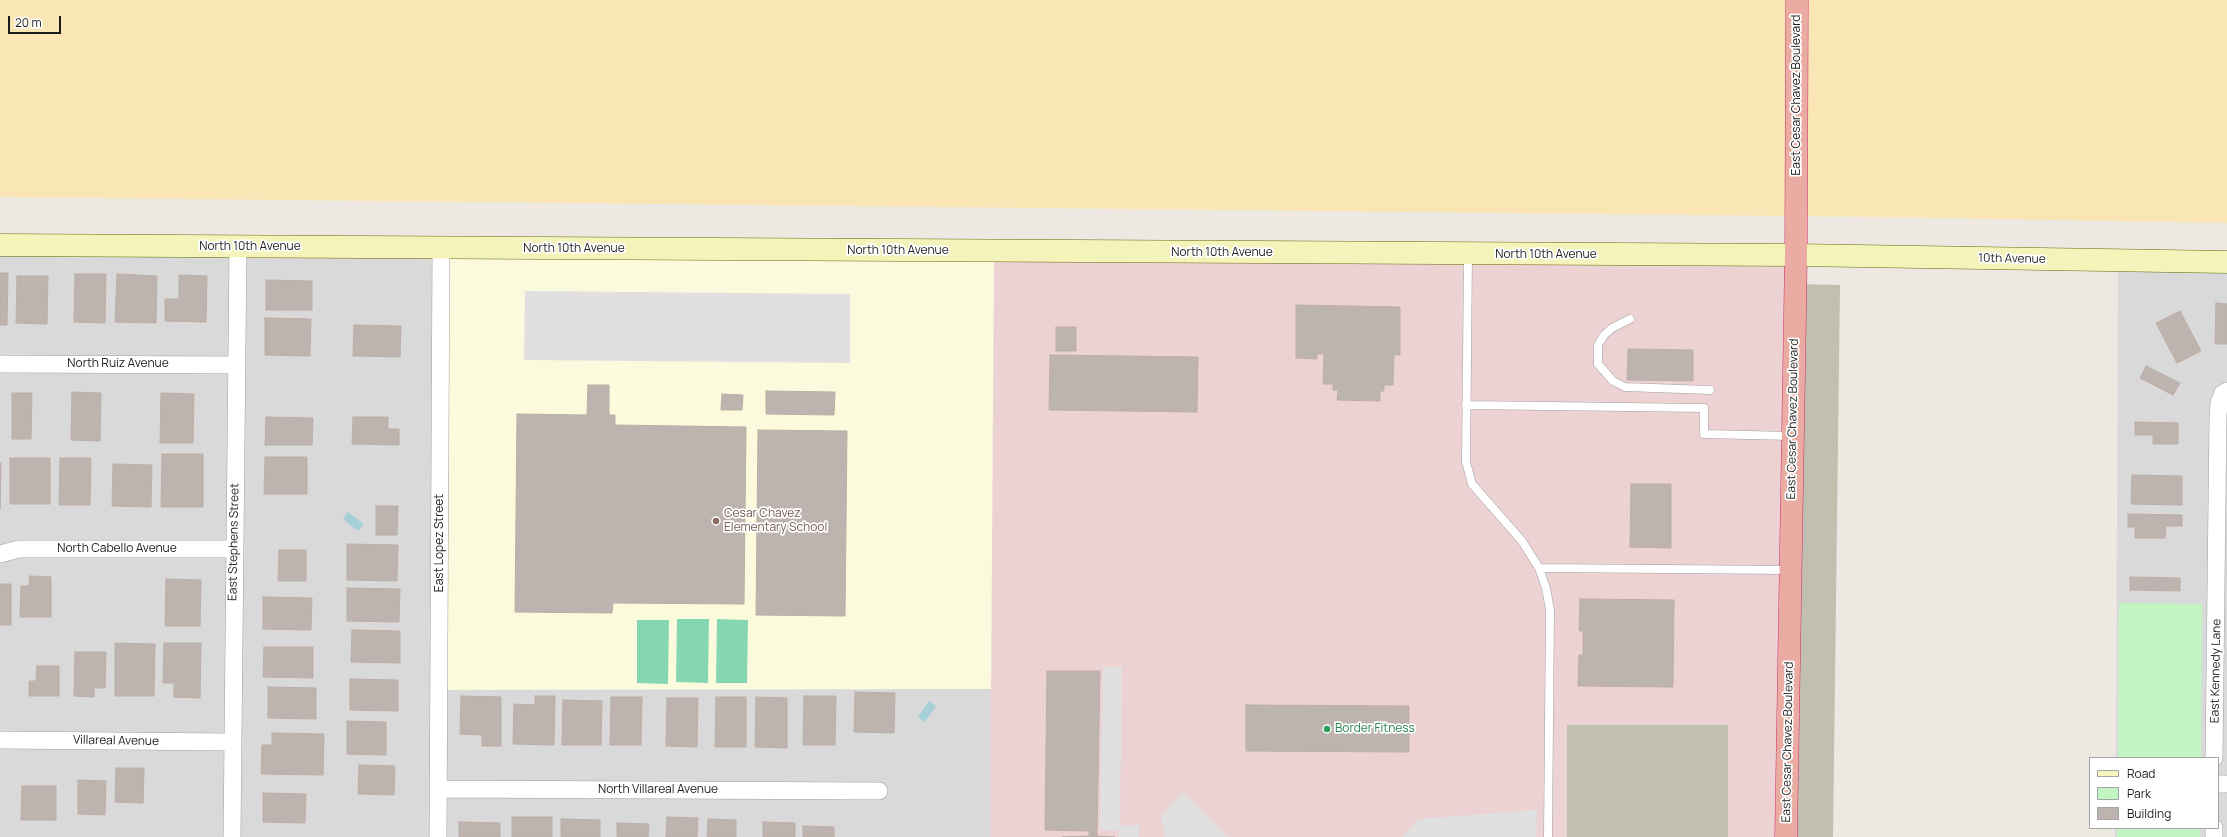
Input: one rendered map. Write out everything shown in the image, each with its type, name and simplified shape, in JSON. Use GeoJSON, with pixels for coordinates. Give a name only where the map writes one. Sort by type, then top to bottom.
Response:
{"type":"FeatureCollection","features":[{"type":"Feature","properties":{"kind":"highway","name":"East Cesar Chavez Boulevard"},"geometry":{"type":"LineString","coordinates":[[1786,837],[1796,255],[1797,0]]}},
{"type":"Feature","properties":{"kind":"main road","name":"North 10th Avenue"},"geometry":{"type":"LineString","coordinates":[[0,246],[1468,255],[1796,255]]}},
{"type":"Feature","properties":{"kind":"main road","name":"10th Avenue"},"geometry":{"type":"LineString","coordinates":[[1796,255],[2227,262]]}},
{"type":"Feature","properties":{"kind":"street","name":"East Stephens Street"},"geometry":{"type":"LineString","coordinates":[[232,837],[238,247]]}},
{"type":"Feature","properties":{"kind":"street","name":"East Lopez Street"},"geometry":{"type":"LineString","coordinates":[[438,837],[441,248]]}},
{"type":"Feature","properties":{"kind":"street","name":"North Ruiz Avenue"},"geometry":{"type":"LineString","coordinates":[[0,364],[236,365]]}},
{"type":"Feature","properties":{"kind":"street","name":"East Kennedy Lane"},"geometry":{"type":"LineString","coordinates":[[2214,757],[2222,585],[2218,416],[2219,403],[2225,392]]}},
{"type":"Feature","properties":{"kind":"street","name":"North Cabello Avenue"},"geometry":{"type":"LineString","coordinates":[[0,554],[19,549],[234,549]]}},
{"type":"Feature","properties":{"kind":"street","name":"Villareal Avenue"},"geometry":{"type":"LineString","coordinates":[[0,740],[232,742]]}},
{"type":"Feature","properties":{"kind":"street","name":"North Villareal Avenue"},"geometry":{"type":"LineString","coordinates":[[438,789],[879,791]]}},
{"type":"Feature","properties":{"kind":"lane"},"geometry":{"type":"LineString","coordinates":[[1468,255],[1466,462],[1472,484],[1522,541],[1539,568],[1546,588],[1550,610],[1548,837]]}},
{"type":"Feature","properties":{"kind":"lane"},"geometry":{"type":"LineString","coordinates":[[1630,319],[1612,328],[1604,335],[1598,345],[1598,364],[1613,381],[1624,387],[1710,390]]}},
{"type":"Feature","properties":{"kind":"lane"},"geometry":{"type":"LineString","coordinates":[[1466,405],[1704,408],[1704,434],[1792,436]]}},
{"type":"Feature","properties":{"kind":"lane"},"geometry":{"type":"LineString","coordinates":[[1539,568],[1791,570]]}},
{"type":"Feature","properties":{"kind":"shaded area"},"geometry":{"type":"Polygon","coordinates":[[[0,246],[994,251],[990,837],[0,837],[0,246]]]}},
{"type":"Feature","properties":{"kind":"shaded area","name":"Cesar Chavez Elementary School"},"geometry":{"type":"Polygon","coordinates":[[[441,248],[994,251],[991,689],[439,690],[441,248]]]}},
{"type":"Feature","properties":{"kind":"shaded area"},"geometry":{"type":"Polygon","coordinates":[[[994,251],[1796,255],[1786,837],[990,837],[994,251]]]}},
{"type":"Feature","properties":{"kind":"shaded area"},"geometry":{"type":"Polygon","coordinates":[[[2118,260],[2227,262],[2227,837],[2115,837],[2115,829],[2219,829],[2219,757],[2116,757],[2118,260]]]}},
{"type":"Feature","properties":{"kind":"shaded area"},"geometry":{"type":"Polygon","coordinates":[[[1800,284],[1840,285],[1833,837],[1792,837],[1800,284]]]}},
{"type":"Feature","properties":{"kind":"shaded area"},"geometry":{"type":"Polygon","coordinates":[[[525,291],[850,294],[850,363],[524,360],[525,291]]]}},
{"type":"Feature","properties":{"kind":"shaded area"},"geometry":{"type":"Polygon","coordinates":[[[1103,667],[1122,667],[1120,825],[1139,825],[1139,837],[1119,837],[1118,830],[1100,830],[1103,667]]]}},
{"type":"Feature","properties":{"kind":"shaded area"},"geometry":{"type":"Polygon","coordinates":[[[1567,725],[1728,725],[1728,837],[1567,837],[1567,725]]]}},
{"type":"Feature","properties":{"kind":"shaded area"},"geometry":{"type":"Polygon","coordinates":[[[1184,792],[1228,837],[1165,837],[1161,815],[1184,792]]]}},
{"type":"Feature","properties":{"kind":"shaded area"},"geometry":{"type":"Polygon","coordinates":[[[1537,810],[1536,837],[1402,837],[1419,819],[1537,810]]]}},
{"type":"Feature","properties":{"kind":"sand"},"geometry":{"type":"Polygon","coordinates":[[[0,0],[2227,0],[2227,223],[1877,217],[0,197],[0,0]]]}},
{"type":"Feature","properties":{"kind":"green space"},"geometry":{"type":"Polygon","coordinates":[[[2119,603],[2202,604],[2201,757],[2118,757],[2119,603]]]}},
{"type":"Feature","properties":{"kind":"green space"},"geometry":{"type":"Polygon","coordinates":[[[677,619],[709,619],[708,683],[676,682],[677,619]]]}},
{"type":"Feature","properties":{"kind":"green space"},"geometry":{"type":"Polygon","coordinates":[[[717,619],[748,620],[747,683],[716,683],[717,619]]]}},
{"type":"Feature","properties":{"kind":"green space"},"geometry":{"type":"Polygon","coordinates":[[[637,620],[669,620],[668,684],[637,683],[637,620]]]}},
{"type":"Feature","properties":{"kind":"green space"},"geometry":{"type":"Polygon","coordinates":[[[2117,829],[2200,829],[2200,837],[2117,837],[2117,829]]]}},
{"type":"Feature","properties":{"kind":"water"},"geometry":{"type":"Polygon","coordinates":[[[348,512],[364,524],[358,531],[343,519],[348,512]]]}},
{"type":"Feature","properties":{"kind":"water"},"geometry":{"type":"Polygon","coordinates":[[[929,701],[936,706],[925,722],[918,717],[929,701]]]}},
{"type":"Feature","properties":{"kind":"building"},"geometry":{"type":"Polygon","coordinates":[[[0,273],[8,273],[7,325],[0,325],[0,273]]]}},
{"type":"Feature","properties":{"kind":"building"},"geometry":{"type":"Polygon","coordinates":[[[75,274],[106,274],[105,323],[74,322],[75,274]]]}},
{"type":"Feature","properties":{"kind":"building"},"geometry":{"type":"Polygon","coordinates":[[[117,274],[157,276],[156,323],[115,322],[117,274]]]}},
{"type":"Feature","properties":{"kind":"building"},"geometry":{"type":"Polygon","coordinates":[[[179,275],[207,276],[206,322],[165,321],[165,299],[179,299],[179,275]]]}},
{"type":"Feature","properties":{"kind":"building"},"geometry":{"type":"Polygon","coordinates":[[[17,276],[48,276],[47,324],[16,323],[17,276]]]}},
{"type":"Feature","properties":{"kind":"building"},"geometry":{"type":"Polygon","coordinates":[[[266,280],[312,281],[312,310],[266,310],[266,280]]]}},
{"type":"Feature","properties":{"kind":"building"},"geometry":{"type":"Polygon","coordinates":[[[2216,303],[2227,304],[2227,344],[2215,344],[2216,303]]]}},
{"type":"Feature","properties":{"kind":"building"},"geometry":{"type":"Polygon","coordinates":[[[1296,305],[1400,307],[1400,355],[1394,355],[1393,385],[1384,385],[1384,391],[1380,391],[1380,401],[1337,400],[1338,390],[1333,390],[1333,384],[1323,384],[1324,354],[1317,354],[1317,359],[1296,358],[1296,305]]]}},
{"type":"Feature","properties":{"kind":"building"},"geometry":{"type":"Polygon","coordinates":[[[2180,311],[2201,351],[2177,363],[2156,323],[2180,311]]]}},
{"type":"Feature","properties":{"kind":"building"},"geometry":{"type":"Polygon","coordinates":[[[265,318],[311,319],[310,356],[265,355],[265,318]]]}},
{"type":"Feature","properties":{"kind":"building"},"geometry":{"type":"Polygon","coordinates":[[[354,325],[401,326],[400,357],[353,356],[354,325]]]}},
{"type":"Feature","properties":{"kind":"building"},"geometry":{"type":"Polygon","coordinates":[[[1056,327],[1076,327],[1076,351],[1056,351],[1056,327]]]}},
{"type":"Feature","properties":{"kind":"building"},"geometry":{"type":"Polygon","coordinates":[[[1628,349],[1693,350],[1693,381],[1627,380],[1628,349]]]}},
{"type":"Feature","properties":{"kind":"building"},"geometry":{"type":"Polygon","coordinates":[[[1050,355],[1198,357],[1197,412],[1049,410],[1050,355]]]}},
{"type":"Feature","properties":{"kind":"building"},"geometry":{"type":"Polygon","coordinates":[[[2146,366],[2180,383],[2173,395],[2140,378],[2146,366]]]}},
{"type":"Feature","properties":{"kind":"building"},"geometry":{"type":"Polygon","coordinates":[[[588,385],[609,385],[609,415],[615,415],[615,425],[746,427],[744,604],[613,603],[612,613],[515,612],[517,414],[587,415],[588,385]]]}},
{"type":"Feature","properties":{"kind":"building"},"geometry":{"type":"Polygon","coordinates":[[[766,391],[835,392],[834,415],[766,414],[766,391]]]}},
{"type":"Feature","properties":{"kind":"building"},"geometry":{"type":"Polygon","coordinates":[[[72,392],[101,393],[100,441],[71,440],[72,392]]]}},
{"type":"Feature","properties":{"kind":"building"},"geometry":{"type":"Polygon","coordinates":[[[12,393],[32,393],[31,439],[12,439],[12,393]]]}},
{"type":"Feature","properties":{"kind":"building"},"geometry":{"type":"Polygon","coordinates":[[[161,393],[194,394],[193,443],[160,443],[161,393]]]}},
{"type":"Feature","properties":{"kind":"building"},"geometry":{"type":"Polygon","coordinates":[[[722,394],[743,395],[742,410],[721,410],[722,394]]]}},
{"type":"Feature","properties":{"kind":"building"},"geometry":{"type":"Polygon","coordinates":[[[266,417],[313,418],[312,445],[265,445],[266,417]]]}},
{"type":"Feature","properties":{"kind":"building"},"geometry":{"type":"Polygon","coordinates":[[[353,417],[388,417],[388,429],[399,429],[399,445],[352,444],[353,417]]]}},
{"type":"Feature","properties":{"kind":"building"},"geometry":{"type":"Polygon","coordinates":[[[2135,422],[2178,423],[2178,444],[2153,444],[2153,435],[2135,435],[2135,422]]]}},
{"type":"Feature","properties":{"kind":"building"},"geometry":{"type":"Polygon","coordinates":[[[758,430],[847,431],[845,616],[756,615],[758,430]]]}},
{"type":"Feature","properties":{"kind":"building"},"geometry":{"type":"Polygon","coordinates":[[[162,454],[203,454],[203,507],[161,507],[162,454]]]}},
{"type":"Feature","properties":{"kind":"building"},"geometry":{"type":"Polygon","coordinates":[[[265,457],[307,457],[307,494],[264,494],[265,457]]]}},
{"type":"Feature","properties":{"kind":"building"},"geometry":{"type":"Polygon","coordinates":[[[10,458],[50,458],[50,504],[10,504],[10,458]]]}},
{"type":"Feature","properties":{"kind":"building"},"geometry":{"type":"Polygon","coordinates":[[[60,458],[91,458],[90,505],[59,505],[60,458]]]}},
{"type":"Feature","properties":{"kind":"building"},"geometry":{"type":"Polygon","coordinates":[[[0,463],[1,463],[0,510],[0,463]]]}},
{"type":"Feature","properties":{"kind":"building"},"geometry":{"type":"Polygon","coordinates":[[[113,464],[152,465],[151,507],[112,506],[113,464]]]}},
{"type":"Feature","properties":{"kind":"building"},"geometry":{"type":"Polygon","coordinates":[[[2132,475],[2182,476],[2182,505],[2131,504],[2132,475]]]}},
{"type":"Feature","properties":{"kind":"building"},"geometry":{"type":"Polygon","coordinates":[[[1631,484],[1671,484],[1671,548],[1630,547],[1631,484]]]}},
{"type":"Feature","properties":{"kind":"building"},"geometry":{"type":"Polygon","coordinates":[[[376,506],[398,506],[397,535],[376,535],[376,506]]]}},
{"type":"Feature","properties":{"kind":"building"},"geometry":{"type":"Polygon","coordinates":[[[2128,514],[2182,515],[2182,526],[2166,526],[2165,538],[2135,538],[2135,527],[2128,527],[2128,514]]]}},
{"type":"Feature","properties":{"kind":"building"},"geometry":{"type":"Polygon","coordinates":[[[347,544],[398,545],[397,581],[347,580],[347,544]]]}},
{"type":"Feature","properties":{"kind":"building"},"geometry":{"type":"Polygon","coordinates":[[[279,550],[306,550],[306,581],[278,581],[279,550]]]}},
{"type":"Feature","properties":{"kind":"building"},"geometry":{"type":"Polygon","coordinates":[[[30,576],[51,577],[51,617],[20,617],[21,586],[29,586],[30,576]]]}},
{"type":"Feature","properties":{"kind":"building"},"geometry":{"type":"Polygon","coordinates":[[[2130,577],[2180,578],[2180,591],[2130,590],[2130,577]]]}},
{"type":"Feature","properties":{"kind":"building"},"geometry":{"type":"Polygon","coordinates":[[[166,579],[201,580],[200,626],[165,626],[166,579]]]}},
{"type":"Feature","properties":{"kind":"building"},"geometry":{"type":"Polygon","coordinates":[[[0,584],[11,584],[11,625],[0,625],[0,584]]]}},
{"type":"Feature","properties":{"kind":"building"},"geometry":{"type":"Polygon","coordinates":[[[347,588],[400,589],[399,622],[347,621],[347,588]]]}},
{"type":"Feature","properties":{"kind":"building"},"geometry":{"type":"Polygon","coordinates":[[[263,597],[312,598],[311,630],[263,629],[263,597]]]}},
{"type":"Feature","properties":{"kind":"building"},"geometry":{"type":"Polygon","coordinates":[[[1580,599],[1674,600],[1673,687],[1578,686],[1579,655],[1583,655],[1583,631],[1579,631],[1580,599]]]}},
{"type":"Feature","properties":{"kind":"building"},"geometry":{"type":"Polygon","coordinates":[[[352,630],[400,631],[400,663],[351,662],[352,630]]]}},
{"type":"Feature","properties":{"kind":"building"},"geometry":{"type":"Polygon","coordinates":[[[115,643],[155,644],[154,696],[115,696],[115,643]]]}},
{"type":"Feature","properties":{"kind":"building"},"geometry":{"type":"Polygon","coordinates":[[[164,643],[201,643],[200,698],[174,697],[174,683],[163,683],[164,643]]]}},
{"type":"Feature","properties":{"kind":"building"},"geometry":{"type":"Polygon","coordinates":[[[264,647],[313,647],[313,678],[263,677],[264,647]]]}},
{"type":"Feature","properties":{"kind":"building"},"geometry":{"type":"Polygon","coordinates":[[[75,652],[106,652],[105,688],[94,688],[94,697],[74,696],[75,652]]]}},
{"type":"Feature","properties":{"kind":"building"},"geometry":{"type":"Polygon","coordinates":[[[37,666],[59,666],[59,696],[29,696],[29,681],[36,681],[37,666]]]}},
{"type":"Feature","properties":{"kind":"building"},"geometry":{"type":"Polygon","coordinates":[[[1047,671],[1100,671],[1097,836],[1115,837],[1062,837],[1089,836],[1089,831],[1045,830],[1047,671]]]}},
{"type":"Feature","properties":{"kind":"building"},"geometry":{"type":"Polygon","coordinates":[[[350,679],[398,680],[398,711],[350,710],[350,679]]]}},
{"type":"Feature","properties":{"kind":"building"},"geometry":{"type":"Polygon","coordinates":[[[268,687],[316,688],[316,719],[268,718],[268,687]]]}},
{"type":"Feature","properties":{"kind":"building"},"geometry":{"type":"Polygon","coordinates":[[[855,692],[895,693],[894,733],[854,732],[855,692]]]}},
{"type":"Feature","properties":{"kind":"building"},"geometry":{"type":"Polygon","coordinates":[[[461,696],[501,697],[501,746],[482,746],[482,735],[460,734],[461,696]]]}},
{"type":"Feature","properties":{"kind":"building"},"geometry":{"type":"Polygon","coordinates":[[[535,696],[555,696],[554,745],[513,744],[514,704],[535,705],[535,696]]]}},
{"type":"Feature","properties":{"kind":"building"},"geometry":{"type":"Polygon","coordinates":[[[804,696],[836,696],[835,745],[803,745],[804,696]]]}},
{"type":"Feature","properties":{"kind":"building"},"geometry":{"type":"Polygon","coordinates":[[[611,697],[642,697],[641,745],[610,745],[611,697]]]}},
{"type":"Feature","properties":{"kind":"building"},"geometry":{"type":"Polygon","coordinates":[[[716,697],[746,697],[746,747],[715,747],[716,697]]]}},
{"type":"Feature","properties":{"kind":"building"},"geometry":{"type":"Polygon","coordinates":[[[756,697],[787,698],[787,748],[755,747],[756,697]]]}},
{"type":"Feature","properties":{"kind":"building"},"geometry":{"type":"Polygon","coordinates":[[[667,698],[698,698],[697,747],[666,746],[667,698]]]}},
{"type":"Feature","properties":{"kind":"building"},"geometry":{"type":"Polygon","coordinates":[[[563,700],[602,701],[601,745],[562,745],[563,700]]]}},
{"type":"Feature","properties":{"kind":"building","name":"Border Fitness"},"geometry":{"type":"Polygon","coordinates":[[[1246,705],[1409,706],[1409,752],[1246,751],[1246,705]]]}},
{"type":"Feature","properties":{"kind":"building"},"geometry":{"type":"Polygon","coordinates":[[[347,721],[386,722],[386,755],[347,754],[347,721]]]}},
{"type":"Feature","properties":{"kind":"building"},"geometry":{"type":"Polygon","coordinates":[[[272,733],[324,734],[323,775],[261,774],[262,745],[272,745],[272,733]]]}},
{"type":"Feature","properties":{"kind":"building"},"geometry":{"type":"Polygon","coordinates":[[[359,765],[395,766],[394,795],[358,794],[359,765]]]}},
{"type":"Feature","properties":{"kind":"building"},"geometry":{"type":"Polygon","coordinates":[[[116,768],[144,768],[143,803],[115,802],[116,768]]]}},
{"type":"Feature","properties":{"kind":"building"},"geometry":{"type":"Polygon","coordinates":[[[78,780],[106,781],[105,815],[78,814],[78,780]]]}},
{"type":"Feature","properties":{"kind":"building"},"geometry":{"type":"Polygon","coordinates":[[[22,786],[56,786],[56,820],[21,820],[22,786]]]}},
{"type":"Feature","properties":{"kind":"building"},"geometry":{"type":"Polygon","coordinates":[[[263,793],[306,794],[305,823],[263,822],[263,793]]]}},
{"type":"Feature","properties":{"kind":"building"},"geometry":{"type":"Polygon","coordinates":[[[512,817],[552,817],[552,837],[512,837],[512,817]]]}},
{"type":"Feature","properties":{"kind":"building"},"geometry":{"type":"Polygon","coordinates":[[[667,817],[698,818],[697,837],[666,837],[667,817]]]}},
{"type":"Feature","properties":{"kind":"building"},"geometry":{"type":"Polygon","coordinates":[[[561,819],[600,820],[600,837],[561,837],[561,819]]]}},
{"type":"Feature","properties":{"kind":"building"},"geometry":{"type":"Polygon","coordinates":[[[708,819],[736,820],[736,837],[707,837],[708,819]]]}},
{"type":"Feature","properties":{"kind":"building"},"geometry":{"type":"Polygon","coordinates":[[[459,822],[500,823],[500,837],[459,837],[459,822]]]}},
{"type":"Feature","properties":{"kind":"building"},"geometry":{"type":"Polygon","coordinates":[[[763,822],[795,823],[795,837],[763,837],[763,822]]]}},
{"type":"Feature","properties":{"kind":"building"},"geometry":{"type":"Polygon","coordinates":[[[617,823],[649,824],[648,837],[617,837],[617,823]]]}},
{"type":"Feature","properties":{"kind":"building"},"geometry":{"type":"Polygon","coordinates":[[[803,826],[834,827],[834,837],[803,837],[803,826]]]}},
{"type":"Feature","properties":{"kind":"place","name":"Cesar Chavez Elementary School"},"geometry":{"type":"Point","coordinates":[716,521]}},
{"type":"Feature","properties":{"kind":"place","name":"Border Fitness"},"geometry":{"type":"Point","coordinates":[1327,729]}}]}
